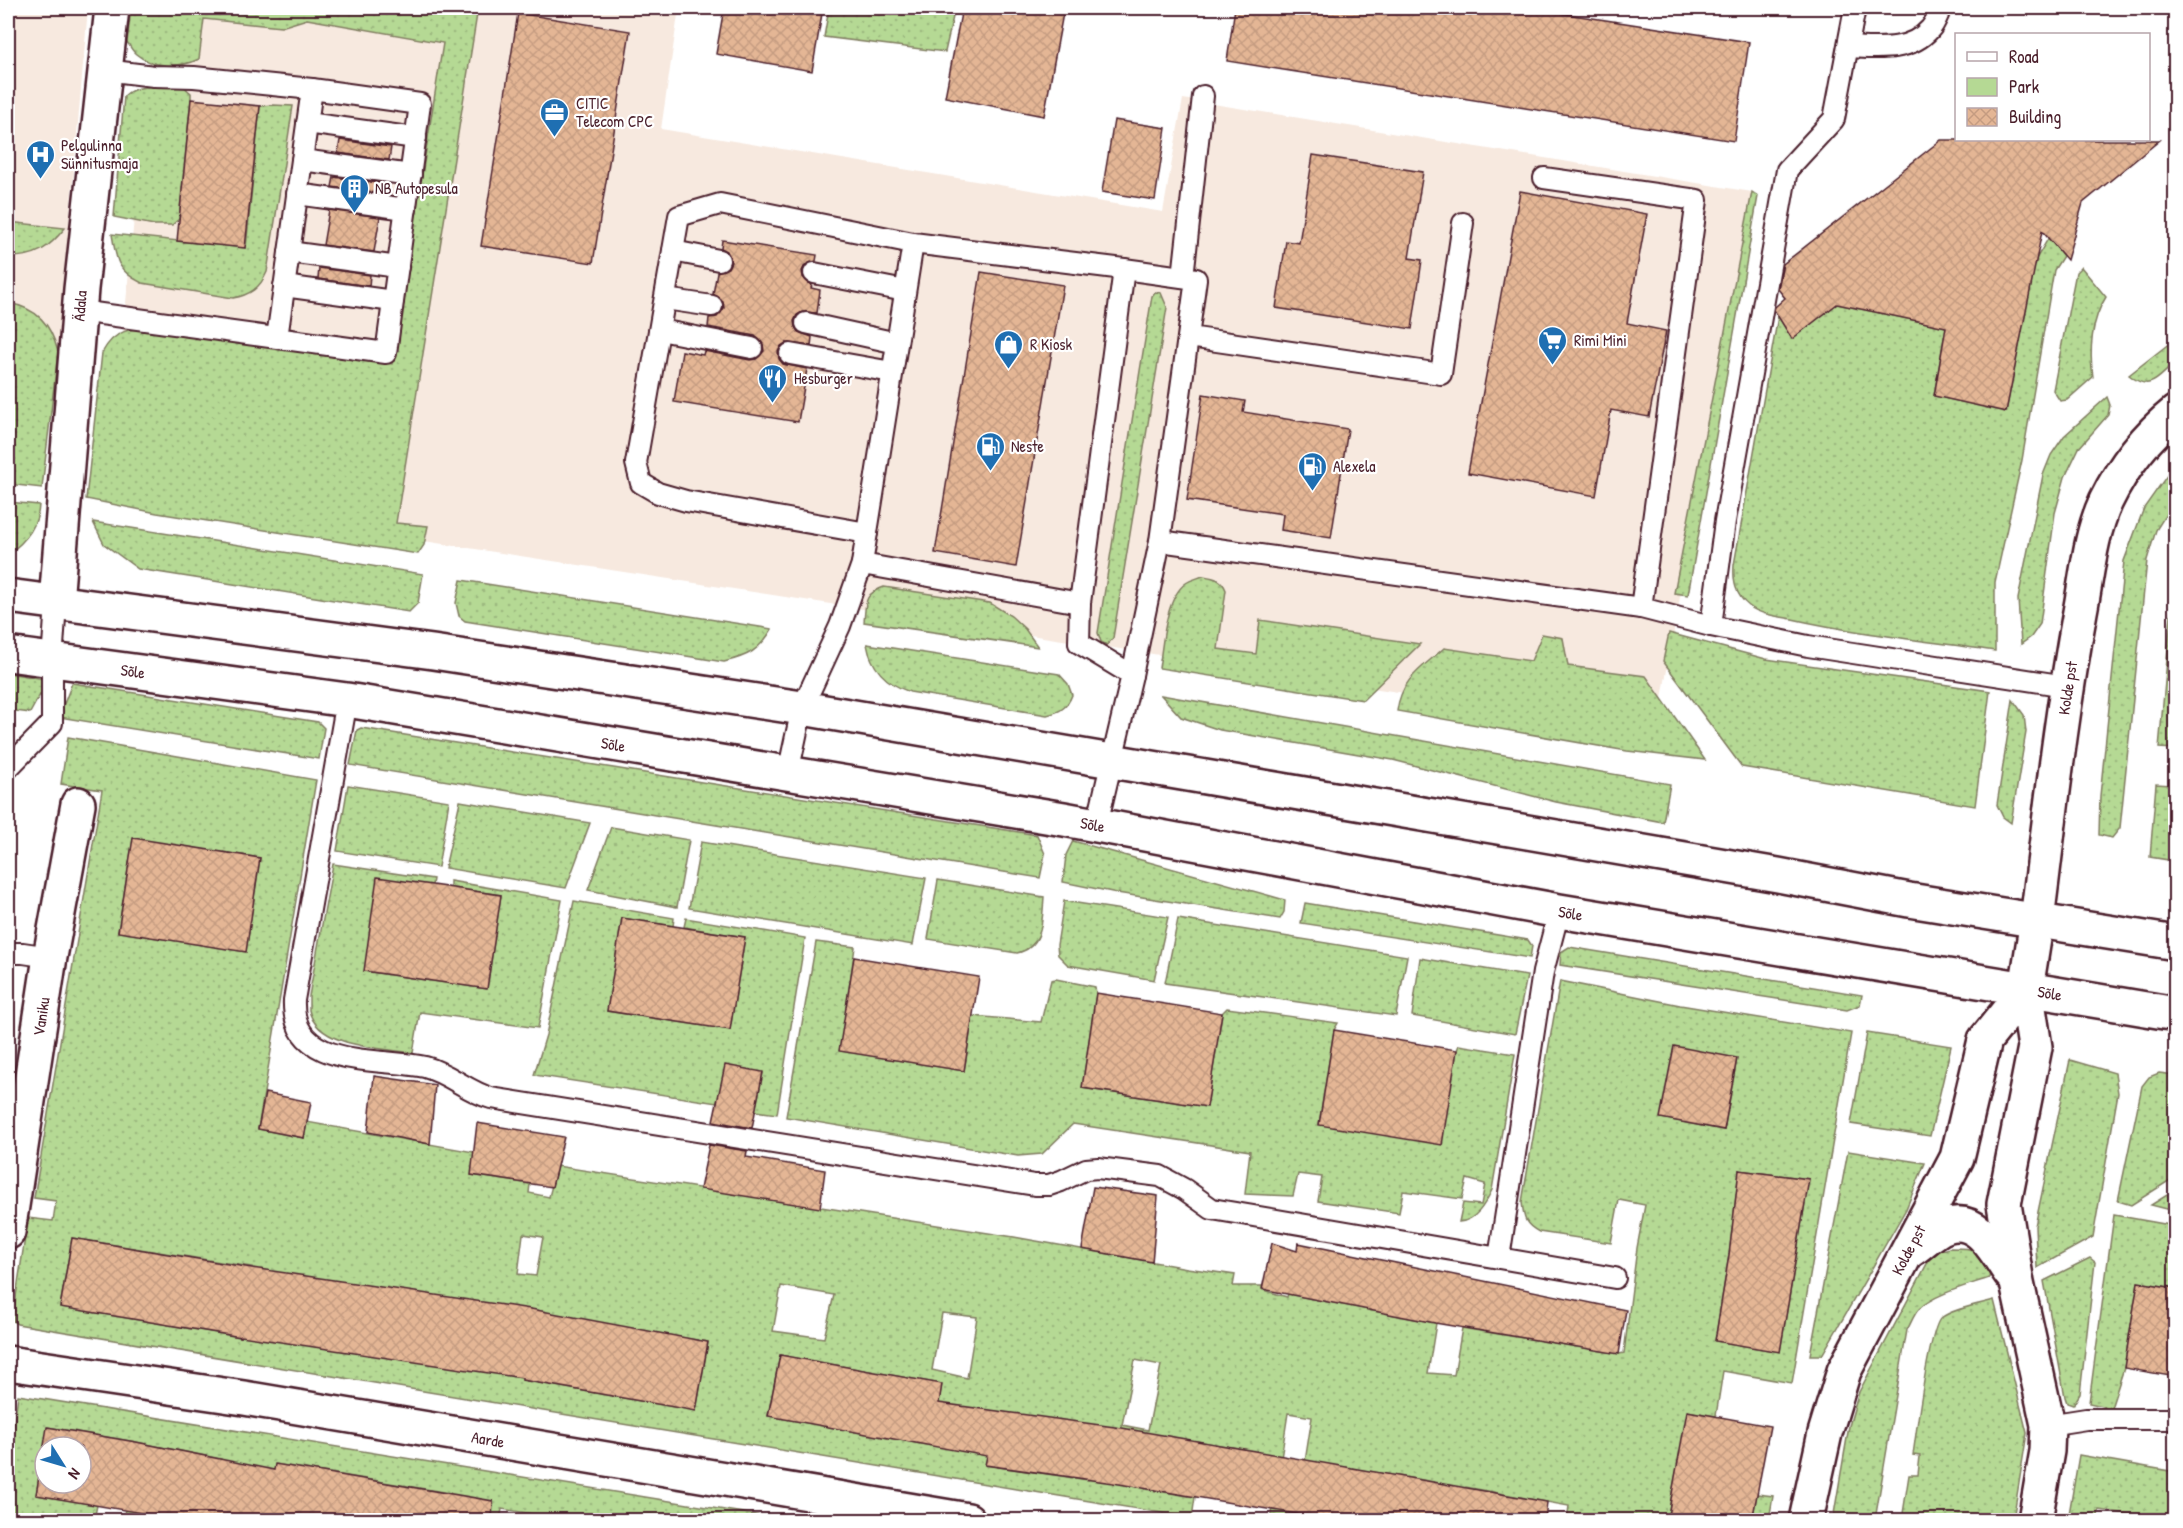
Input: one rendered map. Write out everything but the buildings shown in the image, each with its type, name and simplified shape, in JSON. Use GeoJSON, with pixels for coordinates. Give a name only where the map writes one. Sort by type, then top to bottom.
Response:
{"type":"FeatureCollection","features":[{"type":"Feature","properties":{"kind":"main road","name":"Ädala"},"geometry":{"type":"LineString","coordinates":[[56,603],[79,311],[112,8]]}},
{"type":"Feature","properties":{"kind":"main road","name":"Kolde pst"},"geometry":{"type":"LineString","coordinates":[[2035,1521],[2047,1451],[2048,1425],[2017,1283],[2004,1203],[2035,1047],[2026,989],[2037,920],[2066,686],[2092,545],[2105,503],[2126,464],[2153,431],[2175,412]]}},
{"type":"Feature","properties":{"kind":"main road"},"geometry":{"type":"LineString","coordinates":[[8,596],[433,652],[802,708],[1909,900],[2175,943]]}},
{"type":"Feature","properties":{"kind":"main road","name":"Sõle"},"geometry":{"type":"LineString","coordinates":[[8,654],[347,700],[1097,824],[1559,911],[2175,1014]]}},
{"type":"Feature","properties":{"kind":"main road","name":"Vaniku"},"geometry":{"type":"LineString","coordinates":[[8,1232],[50,957],[78,804]]}},
{"type":"Feature","properties":{"kind":"main road","name":"Kolde pst"},"geometry":{"type":"LineString","coordinates":[[1806,1521],[1825,1433],[1844,1371],[1957,1158],[1985,1040],[2026,989]]}},
{"type":"Feature","properties":{"kind":"main road"},"geometry":{"type":"LineString","coordinates":[[1906,1254],[1946,1226],[1968,1224],[1984,1235],[2017,1283]]}},
{"type":"Feature","properties":{"kind":"main road","name":"Aarde"},"geometry":{"type":"LineString","coordinates":[[8,1363],[250,1399],[968,1521]]}},
{"type":"Feature","properties":{"kind":"lane"},"geometry":{"type":"LineString","coordinates":[[1712,626],[1725,521],[1787,170],[1834,119],[1855,8]]}},
{"type":"Feature","properties":{"kind":"lane"},"geometry":{"type":"LineString","coordinates":[[1848,47],[1891,49],[1916,42],[1931,28],[1941,8]]}},
{"type":"Feature","properties":{"kind":"lane"},"geometry":{"type":"LineString","coordinates":[[79,311],[386,353],[420,104],[312,89],[105,70]]}},
{"type":"Feature","properties":{"kind":"lane"},"geometry":{"type":"LineString","coordinates":[[277,338],[312,89]]}},
{"type":"Feature","properties":{"kind":"lane"},"geometry":{"type":"LineString","coordinates":[[1183,277],[1203,96]]}},
{"type":"Feature","properties":{"kind":"lane"},"geometry":{"type":"LineString","coordinates":[[307,123],[416,138]]}},
{"type":"Feature","properties":{"kind":"lane"},"geometry":{"type":"LineString","coordinates":[[302,160],[411,175]]}},
{"type":"Feature","properties":{"kind":"lane"},"geometry":{"type":"LineString","coordinates":[[1544,178],[1697,201],[1641,608]]}},
{"type":"Feature","properties":{"kind":"lane"},"geometry":{"type":"LineString","coordinates":[[297,194],[406,209]]}},
{"type":"Feature","properties":{"kind":"lane"},"geometry":{"type":"LineString","coordinates":[[867,533],[686,501],[658,493],[641,483],[636,463],[679,216],[720,204],[913,243],[1196,279],[1160,541],[1097,824]]}},
{"type":"Feature","properties":{"kind":"lane"},"geometry":{"type":"LineString","coordinates":[[1189,336],[1441,374],[1463,223]]}},
{"type":"Feature","properties":{"kind":"lane"},"geometry":{"type":"LineString","coordinates":[[788,773],[802,708],[840,626],[862,564],[913,243]]}},
{"type":"Feature","properties":{"kind":"lane"},"geometry":{"type":"LineString","coordinates":[[673,251],[719,260]]}},
{"type":"Feature","properties":{"kind":"lane"},"geometry":{"type":"LineString","coordinates":[[289,252],[398,267]]}},
{"type":"Feature","properties":{"kind":"lane"},"geometry":{"type":"LineString","coordinates":[[1124,269],[1080,603],[1079,643],[1132,675]]}},
{"type":"Feature","properties":{"kind":"lane"},"geometry":{"type":"LineString","coordinates":[[814,273],[905,291]]}},
{"type":"Feature","properties":{"kind":"lane"},"geometry":{"type":"LineString","coordinates":[[284,286],[393,301]]}},
{"type":"Feature","properties":{"kind":"lane"},"geometry":{"type":"LineString","coordinates":[[664,299],[712,306]]}},
{"type":"Feature","properties":{"kind":"lane"},"geometry":{"type":"LineString","coordinates":[[806,323],[897,343]]}},
{"type":"Feature","properties":{"kind":"lane"},"geometry":{"type":"LineString","coordinates":[[660,330],[752,348]]}},
{"type":"Feature","properties":{"kind":"lane"},"geometry":{"type":"LineString","coordinates":[[789,354],[892,372]]}},
{"type":"Feature","properties":{"kind":"lane"},"geometry":{"type":"LineString","coordinates":[[1160,541],[1641,608],[1808,646],[2066,686]]}},
{"type":"Feature","properties":{"kind":"lane"},"geometry":{"type":"LineString","coordinates":[[862,564],[1080,603]]}},
{"type":"Feature","properties":{"kind":"lane"},"geometry":{"type":"LineString","coordinates":[[8,768],[51,723],[56,603]]}},
{"type":"Feature","properties":{"kind":"lane"},"geometry":{"type":"LineString","coordinates":[[347,700],[294,1000],[294,1012],[303,1034],[314,1046],[325,1052],[426,1067],[457,1080],[482,1096],[491,1098],[1007,1181],[1049,1185],[1086,1169],[1098,1168],[1160,1176],[1184,1189],[1212,1209],[1615,1278]]}},
{"type":"Feature","properties":{"kind":"lane"},"geometry":{"type":"LineString","coordinates":[[1499,1258],[1543,972],[1559,911]]}},
{"type":"Feature","properties":{"kind":"lane"},"geometry":{"type":"LineString","coordinates":[[8,953],[50,957]]}},
{"type":"Feature","properties":{"kind":"lane"},"geometry":{"type":"LineString","coordinates":[[2048,1425],[2086,1419],[2175,1419]]}},
{"type":"Feature","properties":{"kind":"shaded area","name":"Pelgulinna Sünnitusmaja"},"geometry":{"type":"Polygon","coordinates":[[[8,8],[88,8],[58,352],[42,488],[8,484],[8,8]]]}},
{"type":"Feature","properties":{"kind":"shaded area"},"geometry":{"type":"Polygon","coordinates":[[[154,8],[679,8],[661,129],[1163,212],[1183,99],[1752,192],[1656,732],[108,492],[154,8]]]}},
{"type":"Feature","properties":{"kind":"green space"},"geometry":{"type":"Polygon","coordinates":[[[131,8],[478,8],[396,523],[428,526],[424,545],[418,554],[157,513],[86,499],[102,353],[112,339],[124,332],[155,329],[392,364],[443,43],[307,19],[281,27],[204,19],[199,59],[184,64],[158,64],[143,59],[127,42],[131,8]]]}},
{"type":"Feature","properties":{"kind":"green space"},"geometry":{"type":"Polygon","coordinates":[[[829,8],[955,8],[945,52],[824,37],[829,8]]]}},
{"type":"Feature","properties":{"kind":"green space"},"geometry":{"type":"Polygon","coordinates":[[[183,86],[191,93],[191,99],[179,219],[172,225],[154,225],[114,217],[124,96],[143,87],[183,86]]]}},
{"type":"Feature","properties":{"kind":"green space"},"geometry":{"type":"Polygon","coordinates":[[[260,106],[293,106],[267,272],[258,286],[249,293],[233,298],[142,283],[127,274],[119,264],[112,234],[246,248],[260,106]]]}},
{"type":"Feature","properties":{"kind":"green space"},"geometry":{"type":"Polygon","coordinates":[[[1752,192],[1758,196],[1688,595],[1674,593],[1752,192]]]}},
{"type":"Feature","properties":{"kind":"green space"},"geometry":{"type":"Polygon","coordinates":[[[8,222],[65,228],[41,250],[18,257],[9,257],[8,222]]]}},
{"type":"Feature","properties":{"kind":"green space"},"geometry":{"type":"Polygon","coordinates":[[[2049,237],[2063,256],[2054,270],[2022,460],[1995,582],[1995,651],[1842,629],[1769,615],[1744,602],[1736,587],[1734,565],[1778,316],[1792,339],[1837,304],[1946,327],[1934,396],[2006,411],[2036,259],[2049,237]]]}},
{"type":"Feature","properties":{"kind":"green space"},"geometry":{"type":"Polygon","coordinates":[[[2081,267],[2106,297],[2097,316],[2092,336],[2093,377],[2067,400],[2060,401],[2053,390],[2076,272],[2081,267]]]}},
{"type":"Feature","properties":{"kind":"green space"},"geometry":{"type":"Polygon","coordinates":[[[1155,292],[1161,293],[1167,307],[1113,638],[1107,645],[1101,642],[1098,633],[1152,296],[1155,292]]]}},
{"type":"Feature","properties":{"kind":"green space"},"geometry":{"type":"Polygon","coordinates":[[[8,303],[35,313],[47,326],[58,352],[42,488],[8,484],[8,303]]]}},
{"type":"Feature","properties":{"kind":"green space"},"geometry":{"type":"Polygon","coordinates":[[[2175,339],[2175,363],[2158,378],[2143,383],[2129,375],[2175,339]]]}},
{"type":"Feature","properties":{"kind":"green space"},"geometry":{"type":"Polygon","coordinates":[[[2107,397],[2110,405],[2108,415],[2079,448],[2065,477],[2055,513],[2040,624],[2031,637],[2021,644],[2018,599],[2043,475],[2051,455],[2064,436],[2107,397]]]}},
{"type":"Feature","properties":{"kind":"green space"},"geometry":{"type":"Polygon","coordinates":[[[2175,464],[2175,500],[2156,530],[2147,560],[2120,828],[2112,838],[2099,835],[2100,796],[2124,561],[2144,508],[2175,464]]]}},
{"type":"Feature","properties":{"kind":"green space"},"geometry":{"type":"Polygon","coordinates":[[[8,502],[39,505],[30,533],[8,554],[8,502]]]}},
{"type":"Feature","properties":{"kind":"green space"},"geometry":{"type":"Polygon","coordinates":[[[93,522],[423,574],[418,603],[409,612],[138,569],[104,544],[93,522]]]}},
{"type":"Feature","properties":{"kind":"green space"},"geometry":{"type":"Polygon","coordinates":[[[2175,571],[2175,749],[2159,748],[2175,571]]]}},
{"type":"Feature","properties":{"kind":"green space"},"geometry":{"type":"Polygon","coordinates":[[[1203,576],[1218,580],[1226,590],[1218,649],[1256,654],[1260,620],[1420,644],[1363,700],[1159,668],[1166,622],[1173,599],[1186,583],[1203,576]]]}},
{"type":"Feature","properties":{"kind":"green space"},"geometry":{"type":"Polygon","coordinates":[[[461,580],[772,629],[752,652],[724,662],[465,621],[459,616],[456,603],[461,580]]]}},
{"type":"Feature","properties":{"kind":"green space"},"geometry":{"type":"Polygon","coordinates":[[[884,587],[990,603],[1011,616],[1025,629],[1038,647],[864,622],[869,596],[884,587]]]}},
{"type":"Feature","properties":{"kind":"green space"},"geometry":{"type":"Polygon","coordinates":[[[1669,633],[1766,659],[1990,691],[1975,806],[1742,767],[1663,661],[1669,633]]]}},
{"type":"Feature","properties":{"kind":"green space"},"geometry":{"type":"Polygon","coordinates":[[[1542,634],[1563,638],[1568,666],[1646,676],[1705,760],[1627,751],[1397,711],[1399,700],[1408,682],[1444,648],[1531,661],[1542,634]]]}},
{"type":"Feature","properties":{"kind":"green space"},"geometry":{"type":"Polygon","coordinates":[[[867,644],[1059,674],[1068,684],[1072,695],[1062,709],[1047,715],[910,692],[887,680],[881,674],[872,660],[867,644]]]}},
{"type":"Feature","properties":{"kind":"green space"},"geometry":{"type":"Polygon","coordinates":[[[8,673],[45,679],[42,691],[30,713],[8,710],[8,673]]]}},
{"type":"Feature","properties":{"kind":"green space"},"geometry":{"type":"Polygon","coordinates":[[[72,683],[318,722],[324,728],[319,759],[59,717],[72,683]]]}},
{"type":"Feature","properties":{"kind":"green space"},"geometry":{"type":"Polygon","coordinates":[[[1161,695],[1670,784],[1663,822],[1556,802],[1393,760],[1220,730],[1181,717],[1161,695]]]}},
{"type":"Feature","properties":{"kind":"green space"},"geometry":{"type":"Polygon","coordinates":[[[2013,700],[2024,715],[2026,732],[2011,823],[2003,817],[1997,805],[2013,700]]]}},
{"type":"Feature","properties":{"kind":"green space"},"geometry":{"type":"Polygon","coordinates":[[[361,728],[1037,835],[1045,854],[1040,878],[350,765],[357,730],[361,728]]]}},
{"type":"Feature","properties":{"kind":"green space"},"geometry":{"type":"Polygon","coordinates":[[[68,737],[316,780],[258,1129],[304,1138],[307,1122],[474,1152],[472,1175],[530,1184],[529,1193],[549,1197],[557,1166],[1014,1237],[1235,1275],[1233,1286],[1263,1286],[1263,1290],[1287,1297],[1288,1294],[1436,1323],[1428,1373],[1454,1375],[1462,1328],[1624,1353],[1637,1248],[1645,1205],[1619,1200],[1611,1243],[1539,1232],[1528,1223],[1523,1212],[1522,1202],[1560,981],[1680,1005],[1851,1033],[1792,1383],[1723,1371],[1716,1416],[1688,1411],[1667,1520],[1567,1520],[1569,1506],[1466,1487],[1460,1520],[1435,1520],[1441,1483],[1313,1462],[1339,1520],[1271,1520],[1280,1465],[1257,1451],[1154,1434],[1144,1489],[1195,1497],[1192,1518],[17,1324],[13,1321],[13,1316],[28,1218],[53,1221],[56,1201],[34,1198],[102,790],[61,784],[68,737]],[[133,839],[118,932],[246,952],[260,858],[133,839]],[[1674,1047],[1661,1118],[1724,1130],[1737,1058],[1674,1047]],[[1739,1170],[1729,1255],[1715,1341],[1780,1352],[1809,1179],[1739,1170]],[[523,1234],[518,1274],[536,1276],[543,1237],[523,1234]],[[72,1238],[60,1307],[241,1337],[252,1267],[72,1238]],[[781,1286],[773,1331],[824,1338],[834,1295],[781,1286]],[[534,1311],[522,1380],[696,1411],[708,1342],[534,1311]],[[942,1313],[932,1370],[967,1378],[977,1317],[942,1313]],[[780,1355],[768,1416],[931,1446],[942,1384],[780,1355]],[[1135,1360],[1122,1425],[1148,1430],[1161,1365],[1135,1360]],[[994,1411],[986,1465],[1088,1480],[1097,1426],[994,1411]],[[1288,1413],[1280,1465],[1304,1468],[1312,1417],[1288,1413]]]}},
{"type":"Feature","properties":{"kind":"green space"},"geometry":{"type":"Polygon","coordinates":[[[2175,757],[2175,861],[2150,857],[2156,784],[2172,785],[2175,757]]]}},
{"type":"Feature","properties":{"kind":"green space"},"geometry":{"type":"Polygon","coordinates":[[[348,785],[449,801],[438,867],[337,851],[348,785]]]}},
{"type":"Feature","properties":{"kind":"green space"},"geometry":{"type":"Polygon","coordinates":[[[460,801],[590,823],[566,888],[445,868],[460,801]]]}},
{"type":"Feature","properties":{"kind":"green space"},"geometry":{"type":"Polygon","coordinates":[[[611,827],[689,840],[677,907],[588,890],[611,827]]]}},
{"type":"Feature","properties":{"kind":"green space"},"geometry":{"type":"Polygon","coordinates":[[[1073,841],[1285,900],[1284,912],[1280,919],[1063,882],[1066,855],[1073,841]]]}},
{"type":"Feature","properties":{"kind":"green space"},"geometry":{"type":"Polygon","coordinates":[[[701,842],[926,878],[913,945],[689,908],[701,842]]]}},
{"type":"Feature","properties":{"kind":"green space"},"geometry":{"type":"Polygon","coordinates":[[[333,864],[433,879],[432,885],[364,971],[487,989],[501,895],[450,888],[450,881],[562,900],[538,1028],[420,1012],[413,1053],[353,1044],[324,1032],[315,1023],[309,1010],[309,996],[333,864]]]}},
{"type":"Feature","properties":{"kind":"green space"},"geometry":{"type":"Polygon","coordinates":[[[938,880],[1044,897],[1042,923],[1037,939],[1026,950],[1017,953],[928,939],[938,880]]]}},
{"type":"Feature","properties":{"kind":"green space"},"geometry":{"type":"Polygon","coordinates":[[[574,901],[674,918],[673,926],[622,918],[607,1011],[730,1030],[745,937],[684,927],[686,918],[805,938],[777,1114],[755,1111],[763,1073],[740,1068],[717,1103],[534,1075],[546,1035],[574,901]]]}},
{"type":"Feature","properties":{"kind":"green space"},"geometry":{"type":"Polygon","coordinates":[[[1064,901],[1168,917],[1154,980],[1068,965],[1058,955],[1057,945],[1064,901]]]}},
{"type":"Feature","properties":{"kind":"green space"},"geometry":{"type":"Polygon","coordinates":[[[1305,903],[1528,940],[1532,946],[1530,958],[1301,923],[1305,903]]]}},
{"type":"Feature","properties":{"kind":"green space"},"geometry":{"type":"Polygon","coordinates":[[[1178,919],[1407,956],[1396,1016],[1165,983],[1178,919]]]}},
{"type":"Feature","properties":{"kind":"green space"},"geometry":{"type":"Polygon","coordinates":[[[816,942],[855,947],[840,1051],[964,1071],[973,1016],[1041,1022],[1051,980],[1056,979],[1095,987],[1082,1088],[1207,1107],[1222,1013],[1227,1008],[1338,1023],[1334,1030],[1319,1124],[1441,1144],[1459,1045],[1515,1054],[1492,1190],[1475,1215],[1459,1222],[1463,1203],[1481,1205],[1485,1184],[1467,1179],[1462,1199],[1403,1191],[1399,1213],[1318,1201],[1322,1177],[1298,1174],[1293,1196],[1245,1194],[1250,1151],[1073,1124],[1042,1154],[1018,1156],[786,1117],[816,942]]]}},
{"type":"Feature","properties":{"kind":"green space"},"geometry":{"type":"Polygon","coordinates":[[[1569,947],[1862,995],[1860,1005],[1847,1010],[1560,965],[1561,952],[1569,947]]]}},
{"type":"Feature","properties":{"kind":"green space"},"geometry":{"type":"Polygon","coordinates":[[[1420,958],[1527,976],[1515,1034],[1412,1016],[1420,958]]]}},
{"type":"Feature","properties":{"kind":"green space"},"geometry":{"type":"Polygon","coordinates":[[[1867,1033],[1951,1046],[1930,1136],[1851,1124],[1867,1033]]]}},
{"type":"Feature","properties":{"kind":"green space"},"geometry":{"type":"Polygon","coordinates":[[[2070,1060],[2115,1073],[2118,1093],[2093,1237],[2037,1268],[2035,1226],[2070,1060]]]}},
{"type":"Feature","properties":{"kind":"green space"},"geometry":{"type":"Polygon","coordinates":[[[2159,1073],[2175,1075],[2175,1177],[2131,1205],[2118,1201],[2142,1086],[2149,1077],[2159,1073]]]}},
{"type":"Feature","properties":{"kind":"green space"},"geometry":{"type":"Polygon","coordinates":[[[1848,1151],[1925,1163],[1906,1209],[1822,1355],[1810,1355],[1848,1151]]]}},
{"type":"Feature","properties":{"kind":"green space"},"geometry":{"type":"Polygon","coordinates":[[[2175,1190],[2175,1211],[2151,1205],[2175,1190]]]}},
{"type":"Feature","properties":{"kind":"green space"},"geometry":{"type":"Polygon","coordinates":[[[2114,1215],[2175,1226],[2175,1288],[2138,1282],[2124,1368],[2111,1408],[2089,1403],[2114,1215]]]}},
{"type":"Feature","properties":{"kind":"green space"},"geometry":{"type":"Polygon","coordinates":[[[1950,1248],[1972,1250],[1980,1254],[1990,1272],[1989,1278],[1942,1294],[1925,1304],[1916,1313],[1907,1330],[1875,1520],[1833,1520],[1849,1426],[1859,1392],[1929,1260],[1939,1251],[1950,1248]]]}},
{"type":"Feature","properties":{"kind":"green space"},"geometry":{"type":"Polygon","coordinates":[[[2090,1258],[2095,1262],[2080,1394],[2073,1405],[2067,1403],[2065,1397],[2044,1281],[2090,1258]]]}},
{"type":"Feature","properties":{"kind":"green space"},"geometry":{"type":"Polygon","coordinates":[[[1994,1300],[2027,1433],[2013,1520],[1902,1520],[1909,1475],[1918,1475],[1920,1456],[1913,1455],[1928,1360],[1936,1326],[1941,1318],[1952,1312],[1994,1300]]]}},
{"type":"Feature","properties":{"kind":"green space"},"geometry":{"type":"Polygon","coordinates":[[[18,1395],[786,1520],[571,1520],[502,1509],[500,1520],[446,1520],[450,1493],[276,1464],[265,1520],[221,1459],[48,1427],[47,1435],[33,1435],[33,1495],[97,1505],[94,1520],[8,1520],[8,1467],[18,1395]]]}},
{"type":"Feature","properties":{"kind":"green space"},"geometry":{"type":"Polygon","coordinates":[[[2079,1455],[2175,1472],[2175,1520],[2099,1510],[2097,1520],[2068,1520],[2079,1455]]]}},
{"type":"Feature","properties":{"kind":"green space"},"geometry":{"type":"Polygon","coordinates":[[[1757,1494],[1773,1496],[1769,1520],[1752,1520],[1757,1494]]]}},
{"type":"Feature","properties":{"kind":"green space"},"geometry":{"type":"Polygon","coordinates":[[[125,1509],[188,1520],[123,1520],[125,1509]]]}},
{"type":"Feature","properties":{"kind":"place","name":"CITIC Telecom CPC"},"geometry":{"type":"Point","coordinates":[555,138]}},
{"type":"Feature","properties":{"kind":"place","name":"Pelgulinna Sünnitusmaja"},"geometry":{"type":"Point","coordinates":[40,180]}},
{"type":"Feature","properties":{"kind":"place","name":"NB Autopesula"},"geometry":{"type":"Point","coordinates":[354,214]}},
{"type":"Feature","properties":{"kind":"place","name":"Rimi Mini"},"geometry":{"type":"Point","coordinates":[1553,366]}},
{"type":"Feature","properties":{"kind":"place","name":"R Kiosk"},"geometry":{"type":"Point","coordinates":[1009,370]}},
{"type":"Feature","properties":{"kind":"place","name":"Hesburger"},"geometry":{"type":"Point","coordinates":[773,404]}},
{"type":"Feature","properties":{"kind":"place","name":"Neste"},"geometry":{"type":"Point","coordinates":[990,472]}},
{"type":"Feature","properties":{"kind":"place","name":"Alexela"},"geometry":{"type":"Point","coordinates":[1312,492]}}]}
